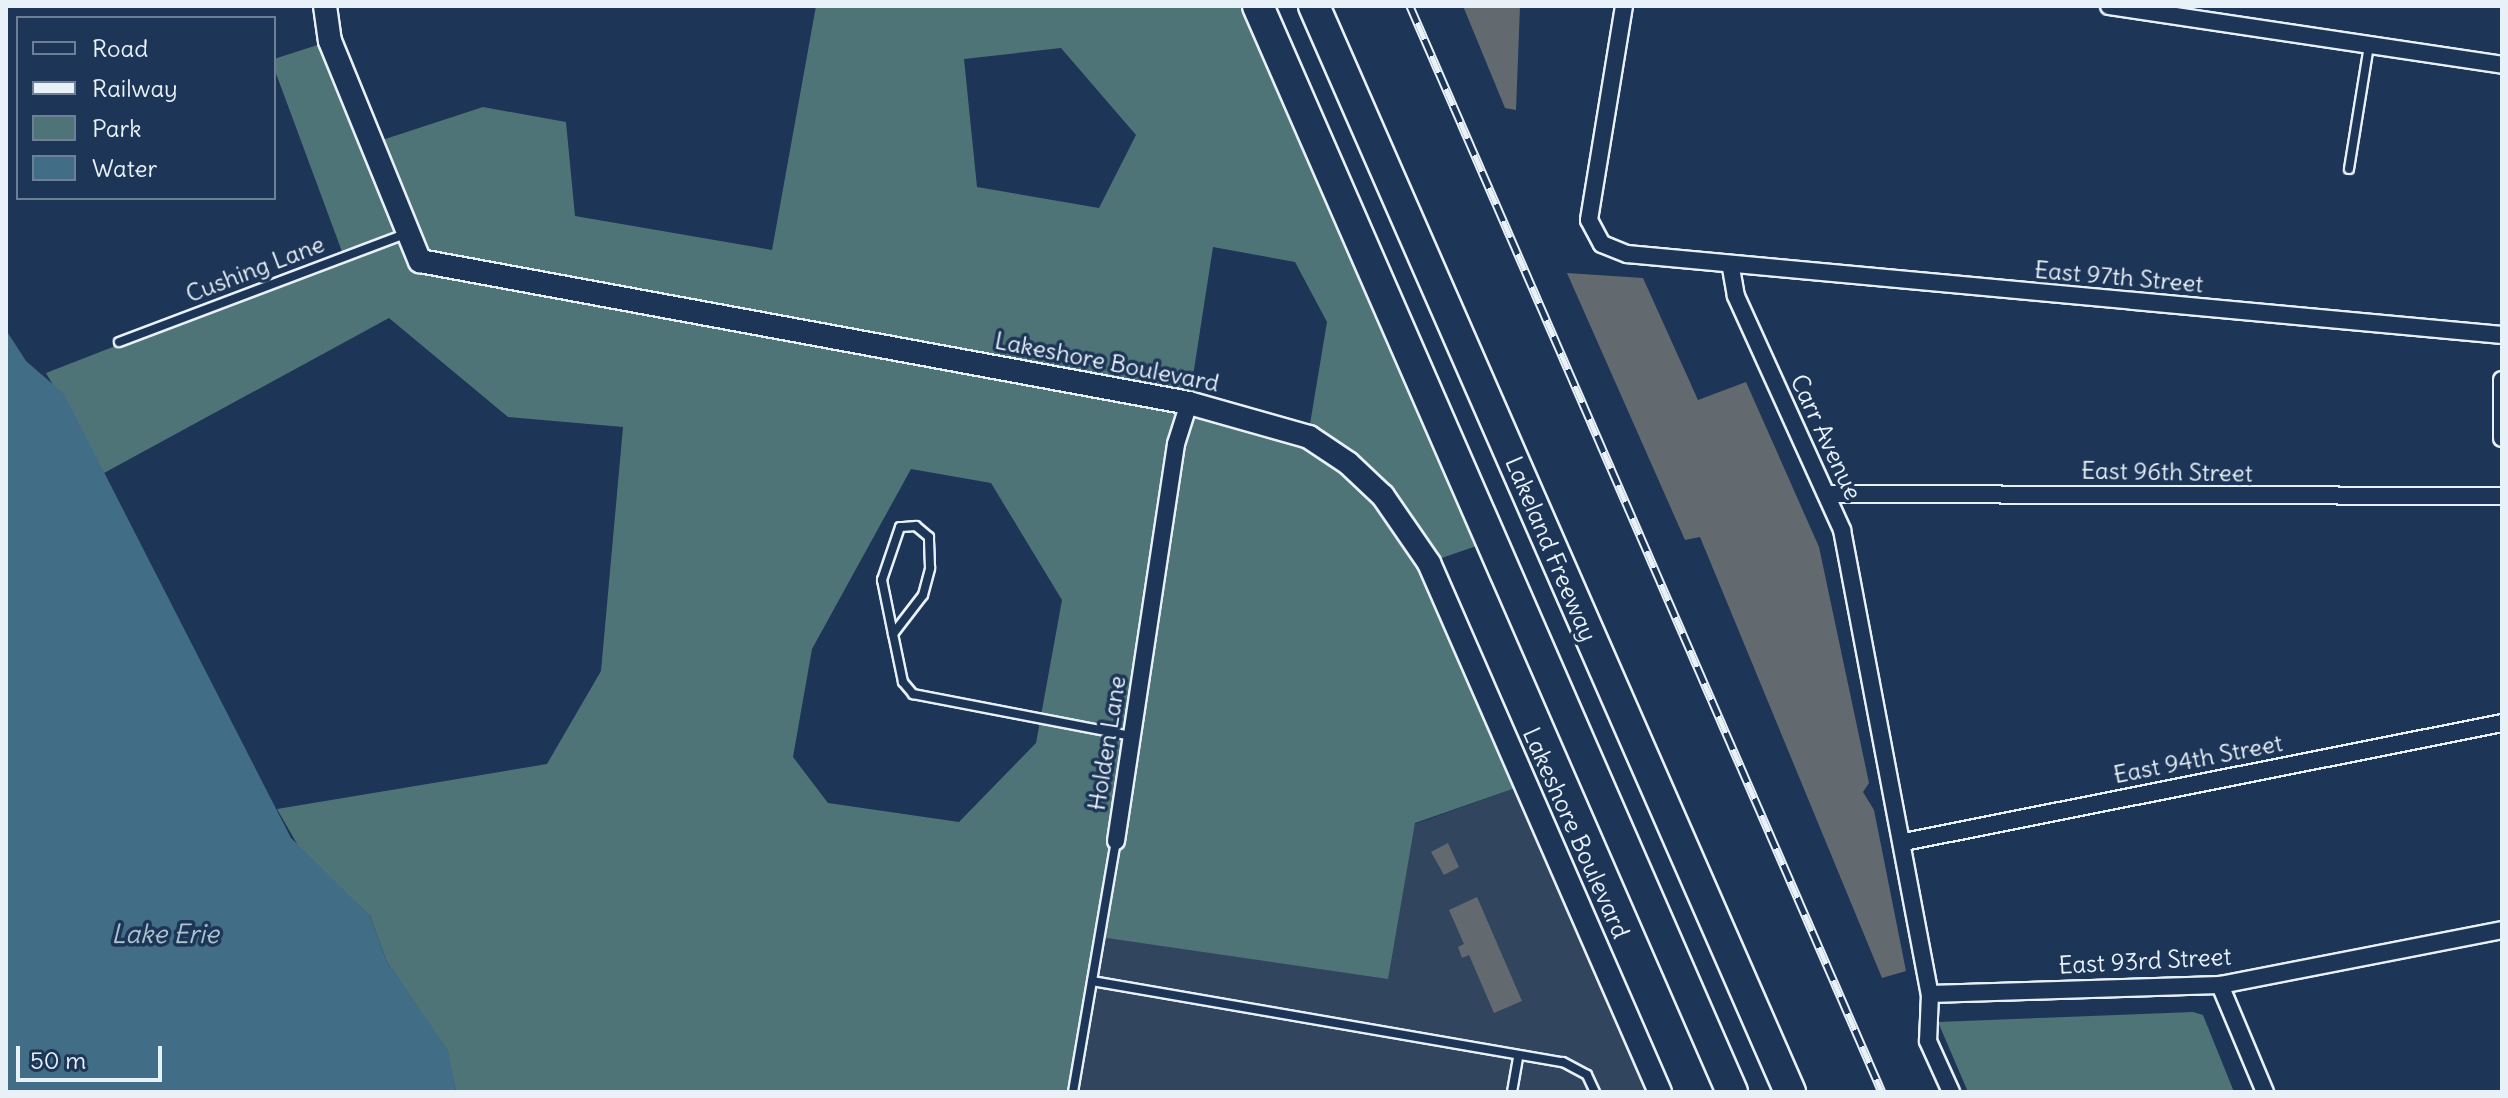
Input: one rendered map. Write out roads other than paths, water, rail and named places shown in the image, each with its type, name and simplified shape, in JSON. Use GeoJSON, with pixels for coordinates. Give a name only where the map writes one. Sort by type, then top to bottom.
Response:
{"type":"FeatureCollection","features":[{"type":"Feature","properties":{"kind":"highway"},"geometry":{"type":"LineString","coordinates":[[1258,6],[1732,1092]]}},
{"type":"Feature","properties":{"kind":"highway","name":"Lakeland Freeway"},"geometry":{"type":"LineString","coordinates":[[1314,6],[1790,1092]]}},
{"type":"Feature","properties":{"kind":"street","name":"Lakeshore Boulevard"},"geometry":{"type":"LineString","coordinates":[[325,6],[330,41],[406,234],[420,261],[441,269],[1189,403],[1309,437],[1348,463],[1408,526],[1660,1092]]}},
{"type":"Feature","properties":{"kind":"street"},"geometry":{"type":"LineString","coordinates":[[1624,6],[1589,220],[1602,244],[1627,254],[1731,268]]}},
{"type":"Feature","properties":{"kind":"street"},"geometry":{"type":"LineString","coordinates":[[2109,6],[2502,65]]}},
{"type":"Feature","properties":{"kind":"street","name":"East 97th Street"},"geometry":{"type":"LineString","coordinates":[[1731,268],[2502,335]]}},
{"type":"Feature","properties":{"kind":"street","name":"Carr Avenue"},"geometry":{"type":"LineString","coordinates":[[1731,268],[1748,324],[1816,478],[1830,494],[1904,842],[1930,994],[1928,1041],[1951,1092]]}},
{"type":"Feature","properties":{"kind":"street"},"geometry":{"type":"LineString","coordinates":[[2502,380],[2502,438]]}},
{"type":"Feature","properties":{"kind":"street","name":"Holden Lane"},"geometry":{"type":"LineString","coordinates":[[1116,841],[1176,444],[1189,403]]}},
{"type":"Feature","properties":{"kind":"street","name":"East 96th Street"},"geometry":{"type":"LineString","coordinates":[[1830,494],[2502,496]]}},
{"type":"Feature","properties":{"kind":"street","name":"East 94th Street"},"geometry":{"type":"LineString","coordinates":[[1904,842],[2502,723]]}},
{"type":"Feature","properties":{"kind":"street","name":"East 93rd Street"},"geometry":{"type":"LineString","coordinates":[[1930,994],[2220,985],[2502,930]]}},
{"type":"Feature","properties":{"kind":"street"},"geometry":{"type":"LineString","coordinates":[[2220,985],[2265,1092]]}},
{"type":"Feature","properties":{"kind":"lane"},"geometry":{"type":"LineString","coordinates":[[2349,169],[2369,45]]}},
{"type":"Feature","properties":{"kind":"lane","name":"Cushing Lane"},"geometry":{"type":"LineString","coordinates":[[119,342],[406,234]]}},
{"type":"Feature","properties":{"kind":"lane"},"geometry":{"type":"LineString","coordinates":[[893,634],[923,595],[930,568],[929,537],[916,526],[900,527],[888,547],[882,580],[893,634],[903,682],[913,694],[1133,736]]}},
{"type":"Feature","properties":{"kind":"lane","name":"Holden Lane"},"geometry":{"type":"LineString","coordinates":[[1073,1092],[1116,841]]}},
{"type":"Feature","properties":{"kind":"lane"},"geometry":{"type":"LineString","coordinates":[[1092,981],[1442,1037],[1518,1057],[1563,1062],[1587,1075],[1595,1092]]}},
{"type":"Feature","properties":{"kind":"lane"},"geometry":{"type":"LineString","coordinates":[[1512,1092],[1518,1057]]}},
{"type":"Feature","properties":{"kind":"water","name":"Lake Erie"},"geometry":{"type":"Polygon","coordinates":[[[6,330],[26,361],[64,394],[291,838],[370,916],[387,962],[448,1050],[456,1092],[6,1092],[6,330]]]}},
{"type":"Feature","properties":{"kind":"railway"},"geometry":{"type":"LineString","coordinates":[[1410,6],[1882,1092]]}}]}
